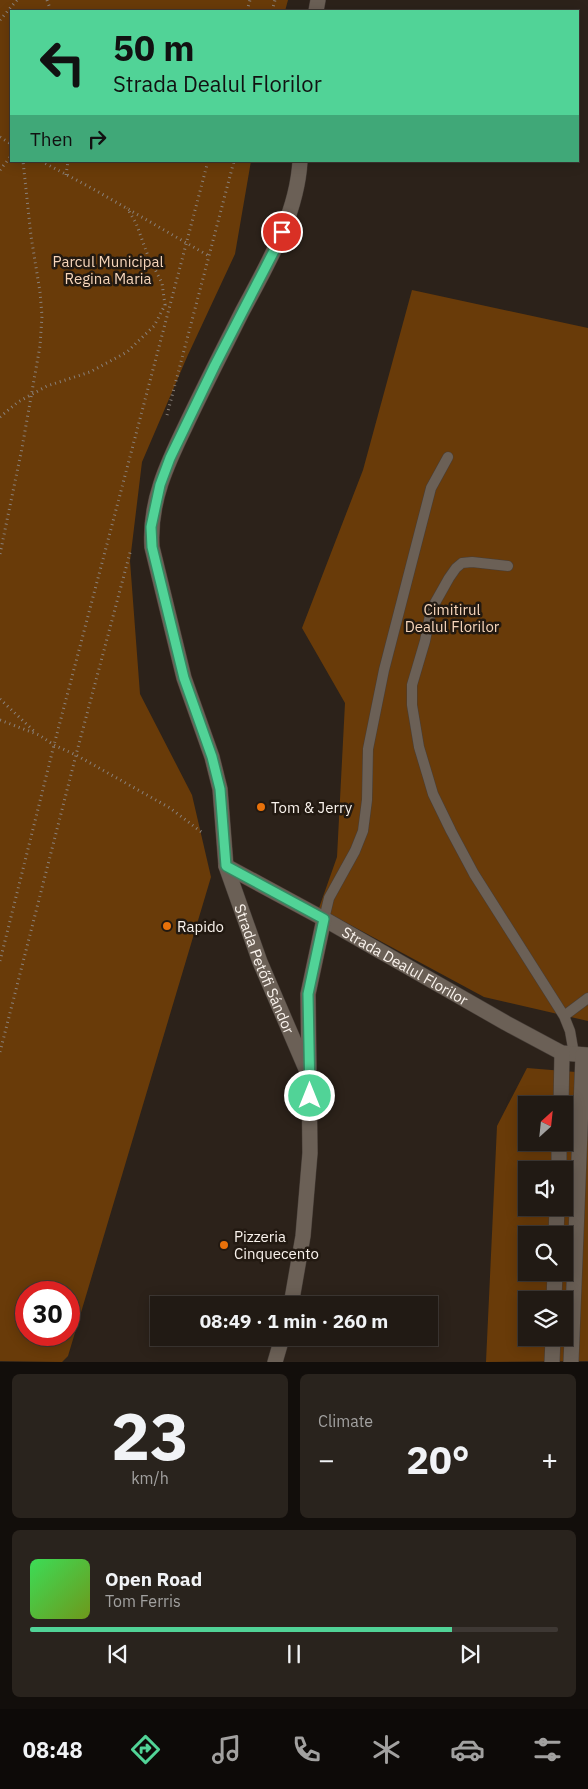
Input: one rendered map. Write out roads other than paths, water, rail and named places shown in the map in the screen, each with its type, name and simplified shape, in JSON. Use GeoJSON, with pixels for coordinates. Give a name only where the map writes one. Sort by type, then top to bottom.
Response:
{"type":"FeatureCollection","features":[{"type":"Feature","properties":{"kind":"street","name":"Strada Petőfi Sándor"},"geometry":{"type":"LineString","coordinates":[[292,1296],[303,1236],[310,1153],[309,1076],[260,962],[226,866],[220,789],[212,757],[184,678],[152,547],[151,527],[160,485],[170,458],[215,365],[277,245],[292,204],[300,162]]}},
{"type":"Feature","properties":{"kind":"street","name":"Strada Dealul Florilor"},"geometry":{"type":"LineString","coordinates":[[226,866],[324,919],[506,1023],[577,1054]]}},
{"type":"Feature","properties":{"kind":"street"},"geometry":{"type":"LineString","coordinates":[[309,1076],[308,994],[324,919]]}},
{"type":"Feature","properties":{"kind":"street"},"geometry":{"type":"LineString","coordinates":[[564,1096],[577,1054]]}},
{"type":"Feature","properties":{"kind":"street"},"geometry":{"type":"LineString","coordinates":[[571,1362],[577,1054]]}},
{"type":"Feature","properties":{"kind":"street"},"geometry":{"type":"LineString","coordinates":[[275,1362],[280,1346]]}},
{"type":"Feature","properties":{"kind":"street"},"geometry":{"type":"LineString","coordinates":[[552,1362],[553,1346]]}},
{"type":"Feature","properties":{"kind":"lane"},"geometry":{"type":"LineString","coordinates":[[324,919],[329,898],[347,866],[362,831],[367,800],[368,749],[384,670],[431,488],[448,457]]}},
{"type":"Feature","properties":{"kind":"lane"},"geometry":{"type":"LineString","coordinates":[[508,566],[472,562],[462,563],[452,573],[431,610],[425,641],[412,685],[412,705],[420,747],[433,794],[474,874],[564,1016],[577,1054]]}},
{"type":"Feature","properties":{"kind":"lane"},"geometry":{"type":"LineString","coordinates":[[564,1016],[588,998]]}},
{"type":"Feature","properties":{"kind":"place","name":"Tom & Jerry"},"geometry":{"type":"Point","coordinates":[261,807]}},
{"type":"Feature","properties":{"kind":"place","name":"Rapido"},"geometry":{"type":"Point","coordinates":[167,926]}},
{"type":"Feature","properties":{"kind":"place","name":"Pizzeria Cinquecento"},"geometry":{"type":"Point","coordinates":[224,1245]}},
{"type":"Feature","properties":{"kind":"park label","name":"Parcul Municipal Regina Maria"},"geometry":{"type":"Point","coordinates":[108,270]}},
{"type":"Feature","properties":{"kind":"park label","name":"Cimitirul Dealul Florilor"},"geometry":{"type":"Point","coordinates":[452,618]}}]}
